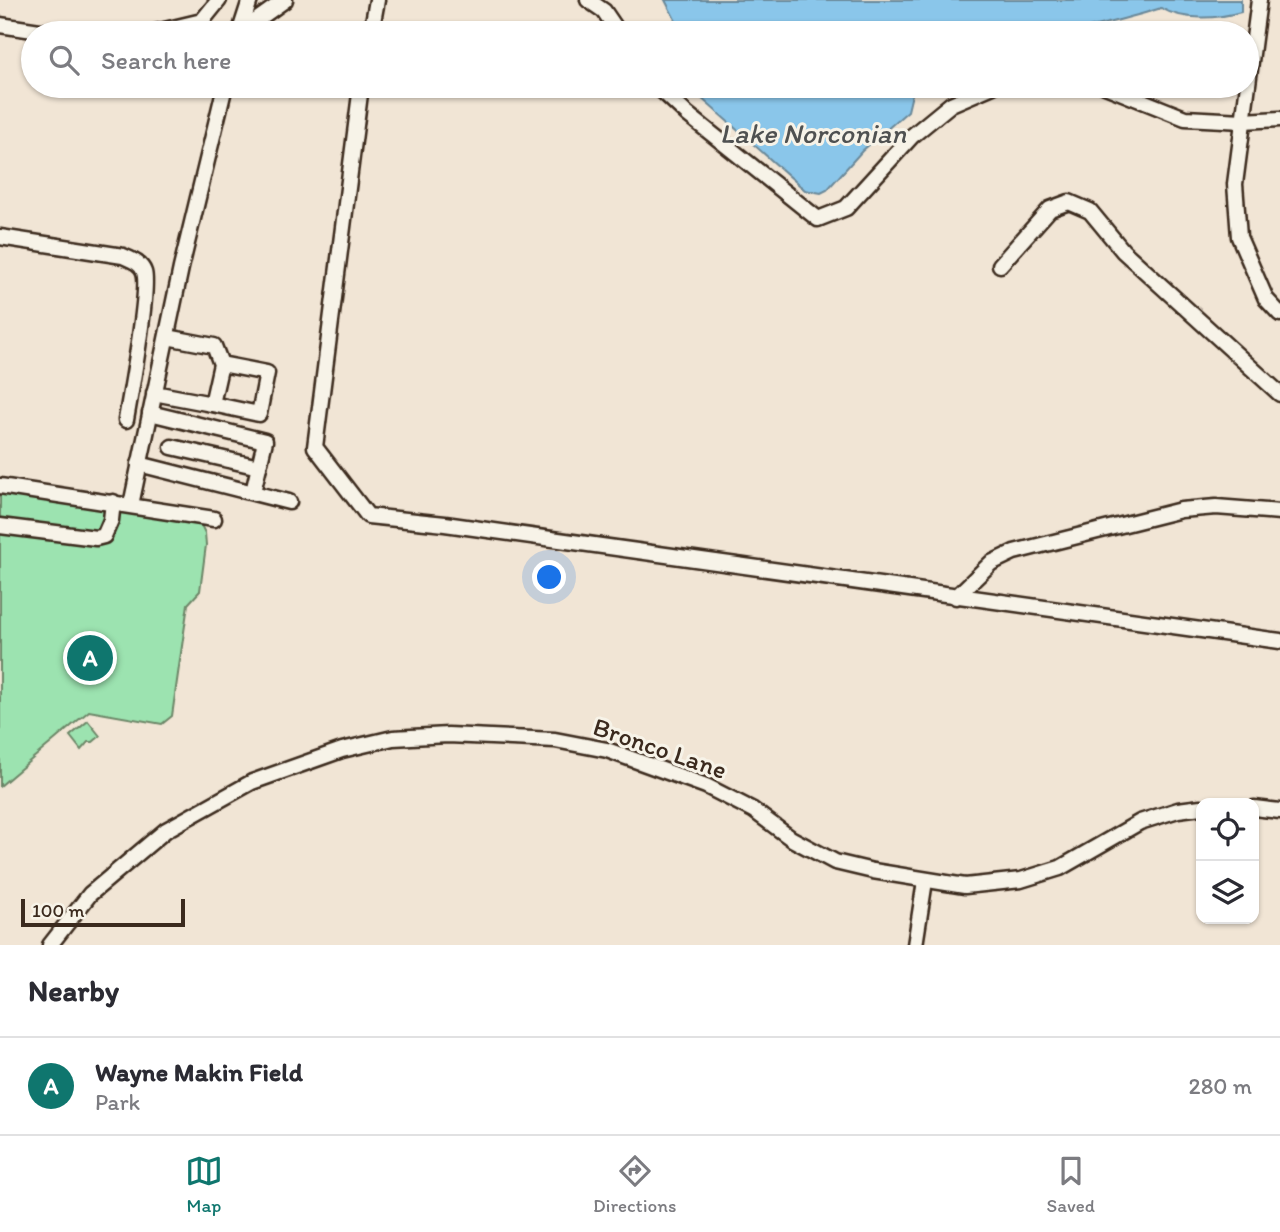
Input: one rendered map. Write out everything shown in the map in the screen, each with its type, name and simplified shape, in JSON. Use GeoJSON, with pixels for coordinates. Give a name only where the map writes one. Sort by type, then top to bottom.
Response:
{"type":"FeatureCollection","features":[{"type":"Feature","properties":{"kind":"street"},"geometry":{"type":"LineString","coordinates":[[202,21],[219,0]]}},
{"type":"Feature","properties":{"kind":"street"},"geometry":{"type":"LineString","coordinates":[[243,21],[250,0]]}},
{"type":"Feature","properties":{"kind":"street"},"geometry":{"type":"LineString","coordinates":[[255,21],[285,0]]}},
{"type":"Feature","properties":{"kind":"street"},"geometry":{"type":"LineString","coordinates":[[373,21],[377,0]]}},
{"type":"Feature","properties":{"kind":"street"},"geometry":{"type":"LineString","coordinates":[[588,0],[604,10],[611,21]]}},
{"type":"Feature","properties":{"kind":"street"},"geometry":{"type":"LineString","coordinates":[[1256,21],[1259,0]]}},
{"type":"Feature","properties":{"kind":"street"},"geometry":{"type":"LineString","coordinates":[[0,25],[21,28]]}},
{"type":"Feature","properties":{"kind":"street"},"geometry":{"type":"LineString","coordinates":[[131,505],[181,268],[222,98]]}},
{"type":"Feature","properties":{"kind":"street"},"geometry":{"type":"LineString","coordinates":[[359,98],[315,447],[368,516],[445,524],[1280,641]]}},
{"type":"Feature","properties":{"kind":"street"},"geometry":{"type":"LineString","coordinates":[[670,98],[818,219],[846,208],[912,136],[951,104],[965,98]]}},
{"type":"Feature","properties":{"kind":"street"},"geometry":{"type":"LineString","coordinates":[[1135,98],[1185,118],[1243,121],[1280,119]]}},
{"type":"Feature","properties":{"kind":"street"},"geometry":{"type":"LineString","coordinates":[[1246,98],[1236,184],[1239,237],[1266,299],[1280,314]]}},
{"type":"Feature","properties":{"kind":"street"},"geometry":{"type":"LineString","coordinates":[[1000,265],[1050,209],[1069,202],[1090,211],[1124,251],[1280,394]]}},
{"type":"Feature","properties":{"kind":"street"},"geometry":{"type":"LineString","coordinates":[[0,237],[123,256],[136,262],[144,271],[145,295],[126,421]]}},
{"type":"Feature","properties":{"kind":"street"},"geometry":{"type":"LineString","coordinates":[[167,337],[214,346],[221,364],[212,404]]}},
{"type":"Feature","properties":{"kind":"street"},"geometry":{"type":"LineString","coordinates":[[154,393],[259,414],[267,373],[221,364]]}},
{"type":"Feature","properties":{"kind":"street"},"geometry":{"type":"LineString","coordinates":[[150,413],[265,441],[253,492]]}},
{"type":"Feature","properties":{"kind":"street"},"geometry":{"type":"LineString","coordinates":[[172,447],[259,467]]}},
{"type":"Feature","properties":{"kind":"street"},"geometry":{"type":"LineString","coordinates":[[139,464],[289,502]]}},
{"type":"Feature","properties":{"kind":"street"},"geometry":{"type":"LineString","coordinates":[[0,486],[214,519]]}},
{"type":"Feature","properties":{"kind":"street"},"geometry":{"type":"LineString","coordinates":[[0,526],[96,538],[104,536],[108,528],[113,502]]}},
{"type":"Feature","properties":{"kind":"street"},"geometry":{"type":"LineString","coordinates":[[957,597],[991,563],[1014,552],[1181,510],[1216,507],[1280,512]]}},
{"type":"Feature","properties":{"kind":"street","name":"Bronco Lane"},"geometry":{"type":"LineString","coordinates":[[50,945],[90,894],[166,831],[252,782],[342,750],[393,738],[448,735],[555,740],[607,750],[706,786],[753,810],[792,839],[835,862],[925,881],[965,886],[1021,880],[1060,868],[1140,822],[1178,810],[1196,808]]}},
{"type":"Feature","properties":{"kind":"street"},"geometry":{"type":"LineString","coordinates":[[1259,808],[1280,811]]}},
{"type":"Feature","properties":{"kind":"street"},"geometry":{"type":"LineString","coordinates":[[915,945],[925,881]]}},
{"type":"Feature","properties":{"kind":"green space"},"geometry":{"type":"Polygon","coordinates":[[[0,493],[188,520],[201,525],[206,545],[200,591],[188,604],[172,716],[162,724],[89,711],[0,786],[0,493]]]}},
{"type":"Feature","properties":{"kind":"green space"},"geometry":{"type":"Polygon","coordinates":[[[88,721],[100,736],[93,742],[88,742],[81,750],[70,736],[88,721]]]}},
{"type":"Feature","properties":{"kind":"water"},"geometry":{"type":"Polygon","coordinates":[[[665,0],[1241,0],[1241,12],[1221,16],[1190,17],[1161,8],[1116,21],[676,21],[665,0]]]}},
{"type":"Feature","properties":{"kind":"water","name":"Lake Norconian"},"geometry":{"type":"Polygon","coordinates":[[[701,98],[911,98],[908,111],[862,151],[827,190],[821,193],[805,190],[701,98]]]}},
{"type":"Feature","properties":{"kind":"place","name":"Wayne Makin Field"},"geometry":{"type":"Point","coordinates":[90,658]}}]}
